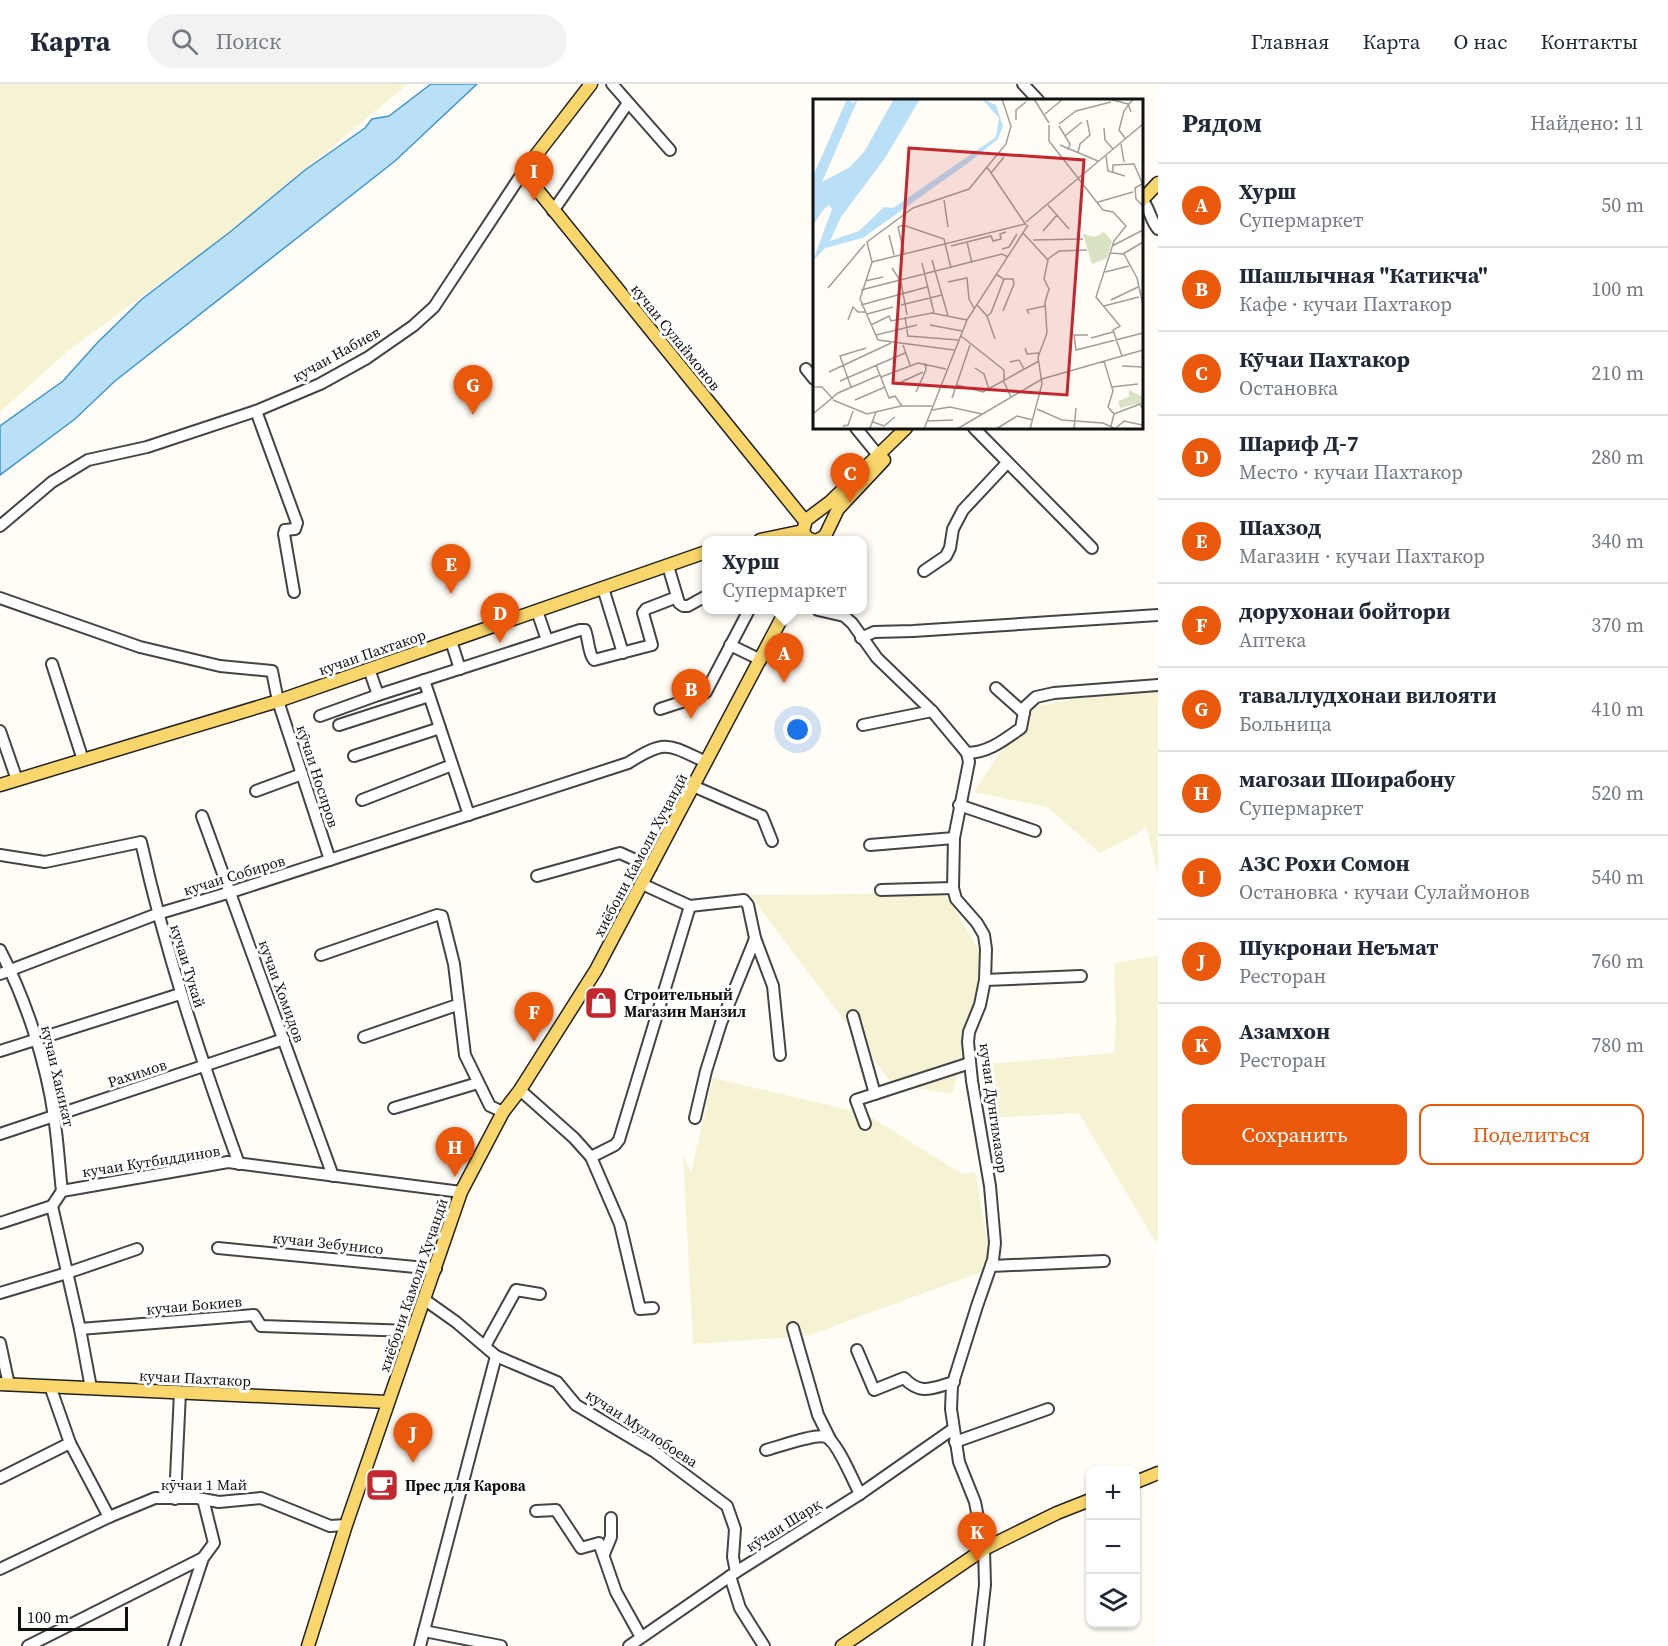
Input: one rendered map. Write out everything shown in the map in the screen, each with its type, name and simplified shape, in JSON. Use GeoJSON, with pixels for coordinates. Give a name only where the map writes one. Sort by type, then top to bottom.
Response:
{"type":"FeatureCollection","features":[{"type":"Feature","properties":{"kind":"main road","name":"кучаи Набиев"},"geometry":{"type":"LineString","coordinates":[[523,172],[591,84]]}},
{"type":"Feature","properties":{"kind":"main road","name":"кучаи Сулаймонов"},"geometry":{"type":"LineString","coordinates":[[523,172],[807,531],[824,520],[822,536]]}},
{"type":"Feature","properties":{"kind":"main road"},"geometry":{"type":"LineString","coordinates":[[1143,205],[1158,183]]}},
{"type":"Feature","properties":{"kind":"main road"},"geometry":{"type":"LineString","coordinates":[[1143,205],[1158,193]]}},
{"type":"Feature","properties":{"kind":"main road"},"geometry":{"type":"LineString","coordinates":[[822,536],[838,509],[905,429]]}},
{"type":"Feature","properties":{"kind":"main road"},"geometry":{"type":"LineString","coordinates":[[781,536],[807,531],[881,458],[916,429]]}},
{"type":"Feature","properties":{"kind":"main road","name":"кучаи Пахтакор"},"geometry":{"type":"LineString","coordinates":[[0,785],[278,701],[702,553]]}},
{"type":"Feature","properties":{"kind":"main road","name":"хиёбони Камоли Хуҷандӣ"},"geometry":{"type":"LineString","coordinates":[[308,1646],[346,1525],[461,1192],[503,1112],[520,1090],[596,970],[783,614]]}},
{"type":"Feature","properties":{"kind":"main road","name":"кучаи Пахтакор"},"geometry":{"type":"LineString","coordinates":[[5,1384],[388,1402]]}},
{"type":"Feature","properties":{"kind":"main road"},"geometry":{"type":"LineString","coordinates":[[1140,1480],[1158,1473]]}},
{"type":"Feature","properties":{"kind":"main road"},"geometry":{"type":"LineString","coordinates":[[842,1646],[984,1548],[1086,1502]]}},
{"type":"Feature","properties":{"kind":"street"},"geometry":{"type":"LineString","coordinates":[[612,84],[670,150]]}},
{"type":"Feature","properties":{"kind":"street"},"geometry":{"type":"LineString","coordinates":[[1023,84],[1037,99]]}},
{"type":"Feature","properties":{"kind":"street"},"geometry":{"type":"LineString","coordinates":[[553,211],[628,103]]}},
{"type":"Feature","properties":{"kind":"street","name":"кучаи Набиев"},"geometry":{"type":"LineString","coordinates":[[0,526],[52,482],[88,460],[147,447],[256,411],[320,384],[367,358],[413,326],[434,307],[523,172]]}},
{"type":"Feature","properties":{"kind":"street"},"geometry":{"type":"LineString","coordinates":[[1143,205],[1158,230]]}},
{"type":"Feature","properties":{"kind":"street"},"geometry":{"type":"LineString","coordinates":[[806,369],[813,378]]}},
{"type":"Feature","properties":{"kind":"street"},"geometry":{"type":"LineString","coordinates":[[256,411],[297,523],[295,529],[285,530],[284,534],[294,592]]}},
{"type":"Feature","properties":{"kind":"street"},"geometry":{"type":"LineString","coordinates":[[857,429],[881,458]]}},
{"type":"Feature","properties":{"kind":"street"},"geometry":{"type":"LineString","coordinates":[[975,429],[1092,548]]}},
{"type":"Feature","properties":{"kind":"street"},"geometry":{"type":"LineString","coordinates":[[924,571],[946,556],[950,548],[953,529],[963,510],[1007,463]]}},
{"type":"Feature","properties":{"kind":"street"},"geometry":{"type":"LineString","coordinates":[[668,566],[677,597],[683,606],[688,606],[702,598]]}},
{"type":"Feature","properties":{"kind":"street"},"geometry":{"type":"LineString","coordinates":[[603,588],[623,652]]}},
{"type":"Feature","properties":{"kind":"street"},"geometry":{"type":"LineString","coordinates":[[320,716],[580,630],[585,630],[594,660],[652,645],[643,613],[646,609],[677,597]]}},
{"type":"Feature","properties":{"kind":"street","name":"кӯчаи Носиров"},"geometry":{"type":"LineString","coordinates":[[0,598],[140,647],[220,666],[272,671],[278,701],[330,860]]}},
{"type":"Feature","properties":{"kind":"street"},"geometry":{"type":"LineString","coordinates":[[537,611],[547,640]]}},
{"type":"Feature","properties":{"kind":"street"},"geometry":{"type":"LineString","coordinates":[[660,709],[706,692],[746,614]]}},
{"type":"Feature","properties":{"kind":"street"},"geometry":{"type":"LineString","coordinates":[[837,614],[844,616],[852,623],[877,658],[932,711],[967,753],[969,762],[954,838],[952,888],[881,890]]}},
{"type":"Feature","properties":{"kind":"street"},"geometry":{"type":"LineString","coordinates":[[861,638],[874,632],[1158,615]]}},
{"type":"Feature","properties":{"kind":"street"},"geometry":{"type":"LineString","coordinates":[[451,641],[460,669]]}},
{"type":"Feature","properties":{"kind":"street"},"geometry":{"type":"LineString","coordinates":[[730,645],[760,660]]}},
{"type":"Feature","properties":{"kind":"street"},"geometry":{"type":"LineString","coordinates":[[52,664],[83,760]]}},
{"type":"Feature","properties":{"kind":"street"},"geometry":{"type":"LineString","coordinates":[[369,669],[378,695]]}},
{"type":"Feature","properties":{"kind":"street"},"geometry":{"type":"LineString","coordinates":[[424,680],[469,815]]}},
{"type":"Feature","properties":{"kind":"street"},"geometry":{"type":"LineString","coordinates":[[967,753],[977,753],[1000,744],[1021,728],[1025,707],[1036,697],[1054,693],[1158,685]]}},
{"type":"Feature","properties":{"kind":"street"},"geometry":{"type":"LineString","coordinates":[[996,688],[1024,713]]}},
{"type":"Feature","properties":{"kind":"street"},"geometry":{"type":"LineString","coordinates":[[339,725],[429,696]]}},
{"type":"Feature","properties":{"kind":"street"},"geometry":{"type":"LineString","coordinates":[[863,725],[932,711]]}},
{"type":"Feature","properties":{"kind":"street"},"geometry":{"type":"LineString","coordinates":[[354,756],[440,728]]}},
{"type":"Feature","properties":{"kind":"street"},"geometry":{"type":"LineString","coordinates":[[0,731],[17,780]]}},
{"type":"Feature","properties":{"kind":"street","name":"кучаи Собиров"},"geometry":{"type":"LineString","coordinates":[[5,973],[157,914],[628,763],[648,750],[662,746],[674,747],[706,762]]}},
{"type":"Feature","properties":{"kind":"street"},"geometry":{"type":"LineString","coordinates":[[362,800],[452,765]]}},
{"type":"Feature","properties":{"kind":"street"},"geometry":{"type":"LineString","coordinates":[[256,791],[302,774]]}},
{"type":"Feature","properties":{"kind":"street"},"geometry":{"type":"LineString","coordinates":[[693,786],[762,816],[772,841]]}},
{"type":"Feature","properties":{"kind":"street"},"geometry":{"type":"LineString","coordinates":[[959,805],[1035,831]]}},
{"type":"Feature","properties":{"kind":"street","name":"кучаи Хомидов"},"geometry":{"type":"LineString","coordinates":[[202,816],[333,1176]]}},
{"type":"Feature","properties":{"kind":"street"},"geometry":{"type":"LineString","coordinates":[[870,846],[954,838]]}},
{"type":"Feature","properties":{"kind":"street","name":"кучаи Тукай"},"geometry":{"type":"LineString","coordinates":[[0,855],[45,862],[141,842],[157,914],[180,994],[239,1164]]}},
{"type":"Feature","properties":{"kind":"street"},"geometry":{"type":"LineString","coordinates":[[537,876],[621,853],[651,867]]}},
{"type":"Feature","properties":{"kind":"street"},"geometry":{"type":"LineString","coordinates":[[642,884],[690,906],[744,900],[748,905],[754,938],[773,986],[780,1055]]}},
{"type":"Feature","properties":{"kind":"street","name":"кучаи Дунгимазор"},"geometry":{"type":"LineString","coordinates":[[952,888],[956,899],[977,923],[984,935],[986,949],[985,980],[980,1005],[969,1032],[970,1063],[990,1186],[995,1243],[991,1266],[954,1382],[951,1409],[959,1462],[975,1502],[984,1548],[985,1585],[978,1646]]}},
{"type":"Feature","properties":{"kind":"street"},"geometry":{"type":"LineString","coordinates":[[591,1157],[615,1145],[619,1140],[690,906]]}},
{"type":"Feature","properties":{"kind":"street"},"geometry":{"type":"LineString","coordinates":[[321,955],[437,915],[442,916],[454,964],[465,1055],[490,1106],[503,1112]]}},
{"type":"Feature","properties":{"kind":"street"},"geometry":{"type":"LineString","coordinates":[[695,1118],[721,1023],[754,938]]}},
{"type":"Feature","properties":{"kind":"street"},"geometry":{"type":"LineString","coordinates":[[0,950],[5,973]]}},
{"type":"Feature","properties":{"kind":"street","name":"кучаи Хакикат"},"geometry":{"type":"LineString","coordinates":[[5,973],[36,1039],[54,1116],[62,1191]]}},
{"type":"Feature","properties":{"kind":"street"},"geometry":{"type":"LineString","coordinates":[[985,980],[1082,976]]}},
{"type":"Feature","properties":{"kind":"street"},"geometry":{"type":"LineString","coordinates":[[0,1051],[180,994]]}},
{"type":"Feature","properties":{"kind":"street"},"geometry":{"type":"LineString","coordinates":[[364,1037],[458,1005]]}},
{"type":"Feature","properties":{"kind":"street"},"geometry":{"type":"LineString","coordinates":[[853,1016],[875,1094]]}},
{"type":"Feature","properties":{"kind":"street","name":"Рахимов"},"geometry":{"type":"LineString","coordinates":[[0,1134],[284,1039]]}},
{"type":"Feature","properties":{"kind":"street"},"geometry":{"type":"LineString","coordinates":[[865,1124],[856,1100],[970,1063]]}},
{"type":"Feature","properties":{"kind":"street"},"geometry":{"type":"LineString","coordinates":[[394,1108],[478,1083]]}},
{"type":"Feature","properties":{"kind":"street"},"geometry":{"type":"LineString","coordinates":[[520,1090],[574,1138],[591,1157],[620,1224],[640,1309],[653,1308]]}},
{"type":"Feature","properties":{"kind":"street","name":"кучаи Кутбиддинов"},"geometry":{"type":"LineString","coordinates":[[62,1191],[228,1162],[461,1192]]}},
{"type":"Feature","properties":{"kind":"street"},"geometry":{"type":"LineString","coordinates":[[0,1223],[52,1206],[62,1191]]}},
{"type":"Feature","properties":{"kind":"street"},"geometry":{"type":"LineString","coordinates":[[52,1206],[91,1388]]}},
{"type":"Feature","properties":{"kind":"street","name":"кучаи Зебунисо"},"geometry":{"type":"LineString","coordinates":[[218,1248],[436,1269]]}},
{"type":"Feature","properties":{"kind":"street"},"geometry":{"type":"LineString","coordinates":[[0,1293],[137,1249]]}},
{"type":"Feature","properties":{"kind":"street"},"geometry":{"type":"LineString","coordinates":[[991,1266],[1104,1261]]}},
{"type":"Feature","properties":{"kind":"street"},"geometry":{"type":"LineString","coordinates":[[484,1346],[516,1290],[540,1294]]}},
{"type":"Feature","properties":{"kind":"street","name":"кучаи Муллобоева"},"geometry":{"type":"LineString","coordinates":[[424,1300],[456,1322],[496,1356],[557,1382],[576,1404],[655,1452],[727,1506],[735,1529],[733,1574],[740,1608],[764,1646]]}},
{"type":"Feature","properties":{"kind":"street","name":"кучаи Бокиев"},"geometry":{"type":"LineString","coordinates":[[80,1329],[254,1315],[261,1326],[412,1331]]}},
{"type":"Feature","properties":{"kind":"street"},"geometry":{"type":"LineString","coordinates":[[793,1328],[818,1415],[860,1494]]}},
{"type":"Feature","properties":{"kind":"street"},"geometry":{"type":"LineString","coordinates":[[0,1343],[5,1384]]}},
{"type":"Feature","properties":{"kind":"street"},"geometry":{"type":"LineString","coordinates":[[857,1350],[874,1390],[904,1378],[913,1388],[923,1390],[954,1382]]}},
{"type":"Feature","properties":{"kind":"street"},"geometry":{"type":"LineString","coordinates":[[420,1646],[496,1356]]}},
{"type":"Feature","properties":{"kind":"street"},"geometry":{"type":"LineString","coordinates":[[50,1386],[70,1443],[109,1517]]}},
{"type":"Feature","properties":{"kind":"street"},"geometry":{"type":"LineString","coordinates":[[176,1499],[180,1392]]}},
{"type":"Feature","properties":{"kind":"street"},"geometry":{"type":"LineString","coordinates":[[955,1442],[1048,1409]]}},
{"type":"Feature","properties":{"kind":"street","name":"кӯчаи Шарқ"},"geometry":{"type":"LineString","coordinates":[[628,1646],[733,1574],[860,1494],[953,1430]]}},
{"type":"Feature","properties":{"kind":"street"},"geometry":{"type":"LineString","coordinates":[[766,1450],[818,1436],[826,1437],[831,1441]]}},
{"type":"Feature","properties":{"kind":"street"},"geometry":{"type":"LineString","coordinates":[[0,1478],[70,1443]]}},
{"type":"Feature","properties":{"kind":"street","name":"кӯчаи 1 Май"},"geometry":{"type":"LineString","coordinates":[[0,1569],[109,1517],[155,1498],[219,1502],[261,1498],[330,1526],[346,1525]]}},
{"type":"Feature","properties":{"kind":"street"},"geometry":{"type":"LineString","coordinates":[[174,1646],[203,1558],[214,1543],[203,1500]]}},
{"type":"Feature","properties":{"kind":"street"},"geometry":{"type":"LineString","coordinates":[[536,1511],[556,1510],[581,1548],[599,1543],[616,1592],[641,1637]]}},
{"type":"Feature","properties":{"kind":"street"},"geometry":{"type":"LineString","coordinates":[[604,1554],[611,1537],[611,1518]]}},
{"type":"Feature","properties":{"kind":"street"},"geometry":{"type":"LineString","coordinates":[[28,1646],[203,1558]]}},
{"type":"Feature","properties":{"kind":"street"},"geometry":{"type":"LineString","coordinates":[[424,1632],[501,1646]]}},
{"type":"Feature","properties":{"kind":"shaded area"},"geometry":{"type":"Polygon","coordinates":[[[0,84],[408,84],[220,239],[69,350],[0,412],[0,84]]]}},
{"type":"Feature","properties":{"kind":"shaded area"},"geometry":{"type":"Polygon","coordinates":[[[1158,685],[1158,874],[1146,826],[1137,834],[1100,853],[1047,807],[974,792],[1030,707],[1158,685]]]}},
{"type":"Feature","properties":{"kind":"shaded area"},"geometry":{"type":"Polygon","coordinates":[[[945,893],[988,965],[952,1094],[892,1084],[750,895],[945,893]]]}},
{"type":"Feature","properties":{"kind":"shaded area"},"geometry":{"type":"Polygon","coordinates":[[[1158,956],[1158,1241],[1155,1241],[1079,1113],[985,1118],[989,1064],[1114,1053],[1116,1023],[1114,963],[1158,956]]]}},
{"type":"Feature","properties":{"kind":"shaded area"},"geometry":{"type":"Polygon","coordinates":[[[713,1078],[866,1114],[962,1174],[975,1172],[992,1268],[807,1336],[693,1344],[683,1154],[691,1173],[713,1078]]]}},
{"type":"Feature","properties":{"kind":"water"},"geometry":{"type":"Polygon","coordinates":[[[431,84],[477,84],[395,161],[115,381],[75,419],[0,475],[0,426],[63,381],[98,342],[142,299],[230,232],[305,170],[365,128],[372,119],[389,116],[431,84]]]}},
{"type":"Feature","properties":{"kind":"place","name":"АЗС Рохи Сомон"},"geometry":{"type":"Point","coordinates":[534,201]}},
{"type":"Feature","properties":{"kind":"place","name":"таваллудхонаи вилояти"},"geometry":{"type":"Point","coordinates":[473,415]}},
{"type":"Feature","properties":{"kind":"place","name":"Кӯчаи Пахтакор"},"geometry":{"type":"Point","coordinates":[850,503]}},
{"type":"Feature","properties":{"kind":"place","name":"Шахзод"},"geometry":{"type":"Point","coordinates":[451,594]}},
{"type":"Feature","properties":{"kind":"place","name":"Шариф Д-7"},"geometry":{"type":"Point","coordinates":[500,643]}},
{"type":"Feature","properties":{"kind":"place","name":"Хурш"},"geometry":{"type":"Point","coordinates":[784,683]}},
{"type":"Feature","properties":{"kind":"place","name":"Шашлычная \"Катикча\""},"geometry":{"type":"Point","coordinates":[691,719]}},
{"type":"Feature","properties":{"kind":"place","name":"Строительный Магазин Манзил"},"geometry":{"type":"Point","coordinates":[601,1003]}},
{"type":"Feature","properties":{"kind":"place","name":"дорухонаи бойтори"},"geometry":{"type":"Point","coordinates":[534,1042]}},
{"type":"Feature","properties":{"kind":"place","name":"магозаи Шоирабону"},"geometry":{"type":"Point","coordinates":[455,1177]}},
{"type":"Feature","properties":{"kind":"place","name":"Шукронаи Неъмат"},"geometry":{"type":"Point","coordinates":[413,1463]}},
{"type":"Feature","properties":{"kind":"place","name":"Прес для Карова"},"geometry":{"type":"Point","coordinates":[382,1485]}},
{"type":"Feature","properties":{"kind":"place","name":"Азамхон"},"geometry":{"type":"Point","coordinates":[977,1562]}}]}
